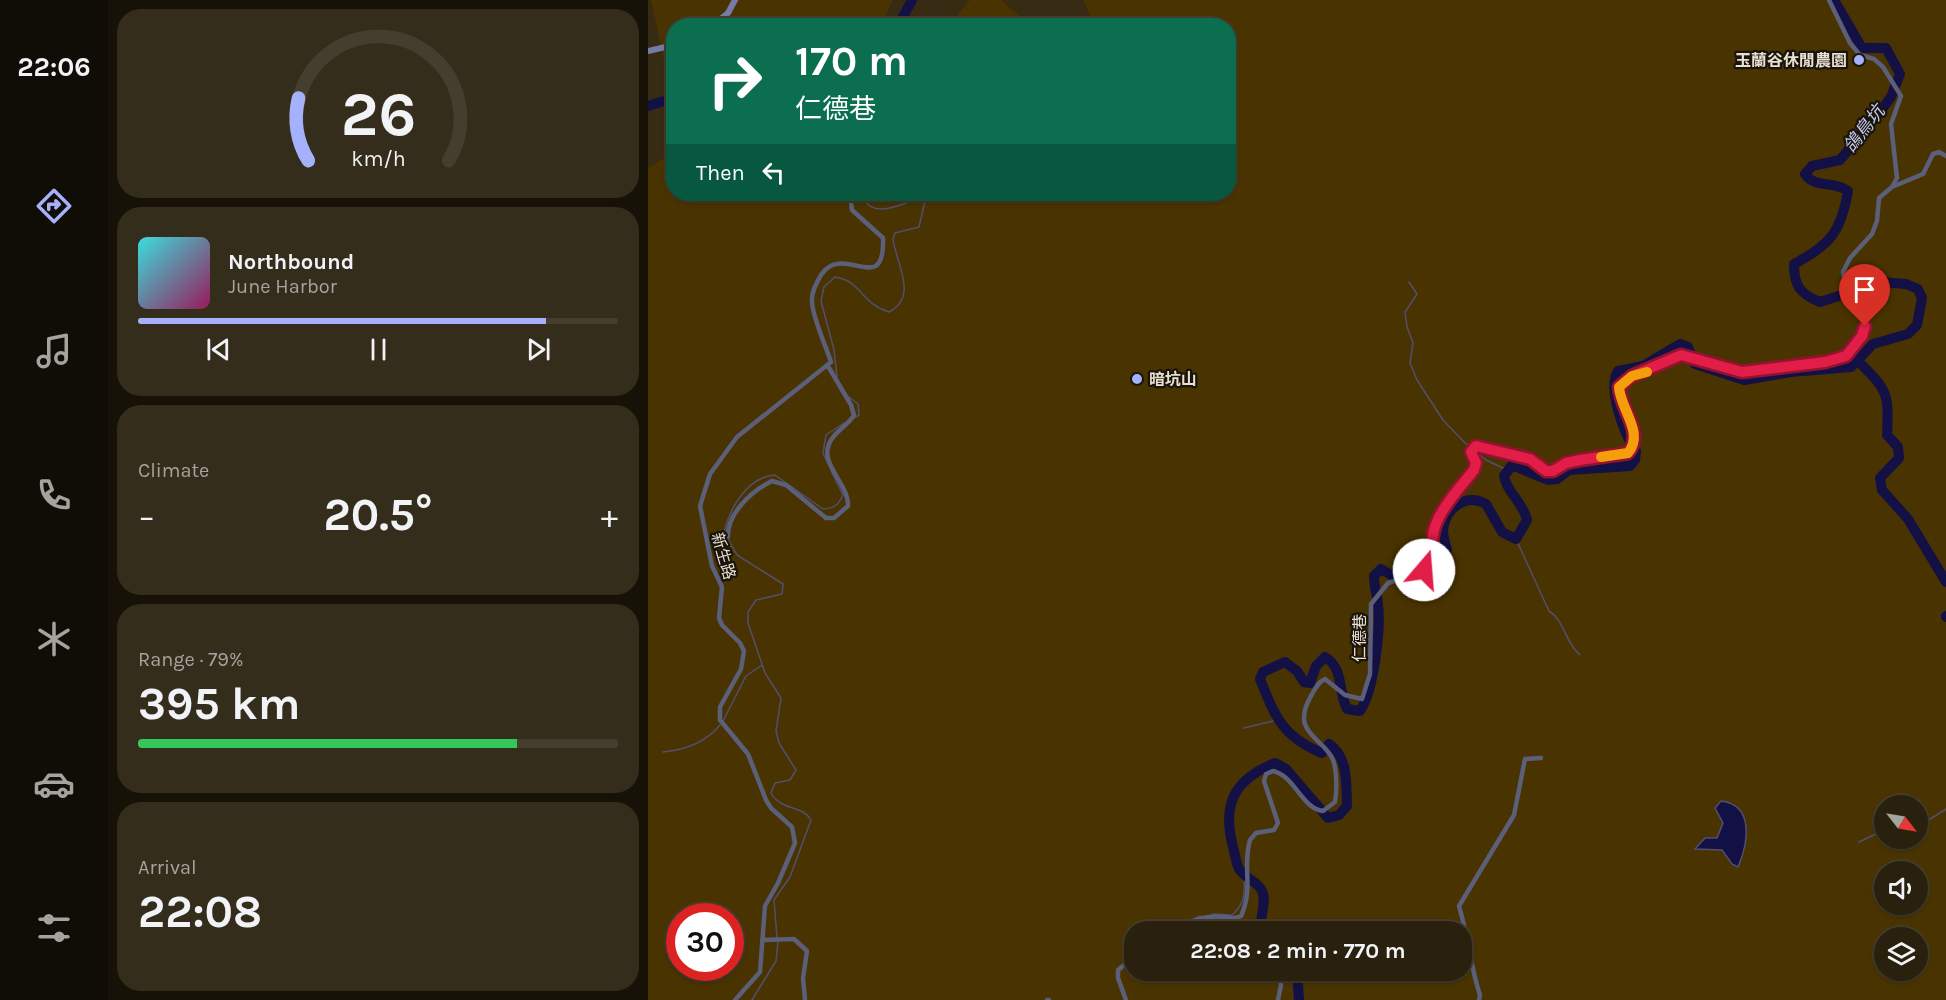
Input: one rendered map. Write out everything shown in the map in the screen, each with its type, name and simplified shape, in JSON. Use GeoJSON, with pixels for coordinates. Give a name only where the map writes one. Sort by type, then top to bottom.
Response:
{"type":"FeatureCollection","features":[{"type":"Feature","properties":{"kind":"street"},"geometry":{"type":"LineString","coordinates":[[722,18],[728,13],[735,0]]}},
{"type":"Feature","properties":{"kind":"street"},"geometry":{"type":"LineString","coordinates":[[1828,0],[1850,44],[1860,55],[1884,67],[1901,96],[1891,123],[1898,172],[1892,188]]}},
{"type":"Feature","properties":{"kind":"street"},"geometry":{"type":"LineString","coordinates":[[648,51],[666,47]]}},
{"type":"Feature","properties":{"kind":"street"},"geometry":{"type":"LineString","coordinates":[[1892,188],[1923,174],[1933,154],[1939,152],[1946,156]]}},
{"type":"Feature","properties":{"kind":"street","name":"仁德巷"},"geometry":{"type":"LineString","coordinates":[[1234,919],[1241,916],[1248,902],[1250,840],[1256,833],[1274,830],[1278,823],[1264,781],[1266,774],[1273,771],[1283,774],[1315,810],[1323,811],[1335,802],[1334,762],[1329,753],[1314,741],[1305,725],[1307,703],[1319,682],[1326,679],[1343,694],[1362,699],[1365,695],[1370,674],[1371,604],[1379,593],[1394,580],[1416,574],[1431,562],[1435,524],[1448,502],[1474,470],[1476,463],[1471,452],[1476,446],[1530,459],[1546,471],[1553,471],[1566,463],[1628,453],[1634,446],[1634,433],[1619,395],[1619,387],[1632,376],[1646,372],[1672,357],[1686,355],[1728,370],[1742,372],[1825,362],[1846,356],[1862,336],[1865,326],[1864,320],[1850,306],[1845,266],[1872,234],[1877,221],[1879,198],[1892,188]]}},
{"type":"Feature","properties":{"kind":"street"},"geometry":{"type":"LineString","coordinates":[[728,537],[728,527],[733,516],[751,495],[772,481],[786,486],[826,518],[834,518],[845,511],[848,498],[831,465],[828,445],[835,433],[853,417],[849,400],[828,366],[831,362],[812,302],[817,281],[824,270],[840,263],[850,263],[869,270],[875,268],[884,250],[883,238],[878,231],[860,219],[852,210],[851,201]]}},
{"type":"Feature","properties":{"kind":"street","name":"新生路"},"geometry":{"type":"LineString","coordinates":[[735,1000],[760,972],[765,906],[778,883],[795,843],[792,827],[771,808],[747,754],[720,720],[720,707],[741,669],[744,651],[740,643],[722,625],[719,618],[722,587],[712,566],[700,506],[710,474],[737,437],[828,366]]}},
{"type":"Feature","properties":{"kind":"street"},"geometry":{"type":"LineString","coordinates":[[1479,1000],[1480,995],[1470,963],[1469,941],[1460,906],[1514,815],[1525,759],[1541,758]]}},
{"type":"Feature","properties":{"kind":"street"},"geometry":{"type":"LineString","coordinates":[[1192,921],[1196,918],[1234,919]]}},
{"type":"Feature","properties":{"kind":"street"},"geometry":{"type":"LineString","coordinates":[[763,940],[794,939],[807,951],[803,978],[805,1000]]}},
{"type":"Feature","properties":{"kind":"street"},"geometry":{"type":"LineString","coordinates":[[1124,965],[1118,970],[1118,978],[1126,1000]]}},
{"type":"Feature","properties":{"kind":"street"},"geometry":{"type":"LineString","coordinates":[[1278,1000],[1280,981]]}},
{"type":"Feature","properties":{"kind":"shaded area"},"geometry":{"type":"Polygon","coordinates":[[[651,0],[893,0],[884,18],[666,18],[666,69],[651,0]]]}},
{"type":"Feature","properties":{"kind":"shaded area"},"geometry":{"type":"Polygon","coordinates":[[[970,0],[1001,0],[1023,18],[955,18],[970,0]]]}},
{"type":"Feature","properties":{"kind":"shaded area"},"geometry":{"type":"Polygon","coordinates":[[[1083,0],[1946,0],[1946,1000],[648,1000],[648,168],[666,157],[666,201],[1236,201],[1236,18],[1092,18],[1083,0]]]}},
{"type":"Feature","properties":{"kind":"shaded area"},"geometry":{"type":"Polygon","coordinates":[[[1721,801],[1732,804],[1744,818],[1746,837],[1738,867],[1732,864],[1722,850],[1695,849],[1705,838],[1717,838],[1723,823],[1715,808],[1721,801]]]}},
{"type":"Feature","properties":{"kind":"waterway"},"geometry":{"type":"LineString","coordinates":[[902,18],[912,0]]}},
{"type":"Feature","properties":{"kind":"waterway"},"geometry":{"type":"LineString","coordinates":[[1262,921],[1264,896],[1258,885],[1239,869],[1230,832],[1230,806],[1240,786],[1249,777],[1275,763],[1286,769],[1328,818],[1339,815],[1347,806],[1345,772],[1340,756],[1329,744],[1322,753],[1289,733],[1276,715],[1265,692],[1260,679],[1263,672],[1285,662],[1297,671],[1304,682],[1310,683],[1316,666],[1325,657],[1335,667],[1338,674],[1347,709],[1360,711],[1373,675],[1377,644],[1379,615],[1374,576],[1381,569],[1405,583],[1414,585],[1424,578],[1447,550],[1443,530],[1448,515],[1452,509],[1464,501],[1471,500],[1486,504],[1502,532],[1516,539],[1527,520],[1522,508],[1508,488],[1504,476],[1512,465],[1548,480],[1557,479],[1569,470],[1630,466],[1635,460],[1636,451],[1618,411],[1614,388],[1618,371],[1643,366],[1680,344],[1688,347],[1695,364],[1744,380],[1791,372],[1851,367],[1873,344],[1908,334],[1917,325],[1922,298],[1918,289],[1906,284],[1882,282],[1820,302],[1803,292],[1795,278],[1794,264],[1817,250],[1832,236],[1842,217],[1848,191],[1819,183],[1809,179],[1805,174],[1812,166],[1840,160],[1891,97],[1900,74],[1886,48],[1862,48],[1834,0]]}},
{"type":"Feature","properties":{"kind":"waterway"},"geometry":{"type":"LineString","coordinates":[[648,106],[666,100]]}},
{"type":"Feature","properties":{"kind":"waterway"},"geometry":{"type":"LineString","coordinates":[[866,201],[875,208],[883,209],[911,201]]}},
{"type":"Feature","properties":{"kind":"waterway"},"geometry":{"type":"LineString","coordinates":[[837,377],[834,350],[821,301],[824,287],[835,277],[844,279],[879,308],[889,312],[898,305],[903,297],[904,288],[893,239],[895,233],[919,227],[925,201]]}},
{"type":"Feature","properties":{"kind":"waterway"},"geometry":{"type":"LineString","coordinates":[[1409,282],[1417,294],[1405,312],[1407,327],[1413,343],[1410,363],[1417,380],[1443,420],[1465,443],[1486,460],[1507,470]]}},
{"type":"Feature","properties":{"kind":"waterway","name":"鴿鳥坑"},"geometry":{"type":"LineString","coordinates":[[1858,361],[1881,387],[1887,401],[1887,435],[1898,447],[1899,458],[1880,478],[1882,490],[1908,519],[1946,582]]}},
{"type":"Feature","properties":{"kind":"waterway"},"geometry":{"type":"LineString","coordinates":[[849,397],[858,404],[859,415],[854,418]]}},
{"type":"Feature","properties":{"kind":"waterway"},"geometry":{"type":"LineString","coordinates":[[828,464],[823,453],[826,435],[844,423]]}},
{"type":"Feature","properties":{"kind":"waterway"},"geometry":{"type":"LineString","coordinates":[[777,938],[774,900],[790,877],[811,820],[803,812],[780,803],[771,793],[775,783],[790,780],[796,770],[779,743],[776,731],[781,698],[765,673],[748,623],[748,612],[756,600],[782,594],[783,584],[737,555],[724,532],[741,495],[756,481],[765,477],[775,475],[823,509],[835,506],[843,495],[831,471]]}},
{"type":"Feature","properties":{"kind":"waterway"},"geometry":{"type":"LineString","coordinates":[[1516,539],[1549,611],[1558,620],[1580,655]]}},
{"type":"Feature","properties":{"kind":"waterway"},"geometry":{"type":"LineString","coordinates":[[723,721],[746,676],[762,665]]}},
{"type":"Feature","properties":{"kind":"waterway"},"geometry":{"type":"LineString","coordinates":[[1244,728],[1277,720]]}},
{"type":"Feature","properties":{"kind":"waterway"},"geometry":{"type":"LineString","coordinates":[[663,752],[694,744],[708,736],[720,725]]}},
{"type":"Feature","properties":{"kind":"waterway"},"geometry":{"type":"LineString","coordinates":[[1928,820],[1946,809]]}},
{"type":"Feature","properties":{"kind":"waterway"},"geometry":{"type":"LineString","coordinates":[[1859,842],[1874,835]]}},
{"type":"Feature","properties":{"kind":"waterway"},"geometry":{"type":"LineString","coordinates":[[1212,914],[1232,915],[1240,907],[1244,877]]}},
{"type":"Feature","properties":{"kind":"waterway"},"geometry":{"type":"LineString","coordinates":[[1187,921],[1201,916]]}},
{"type":"Feature","properties":{"kind":"waterway"},"geometry":{"type":"LineString","coordinates":[[752,1000],[776,961],[778,942]]}},
{"type":"Feature","properties":{"kind":"waterway"},"geometry":{"type":"LineString","coordinates":[[1298,981],[1299,1000]]}},
{"type":"Feature","properties":{"kind":"slow traffic"},"geometry":{"type":"LineString","coordinates":[[1601,457],[1628,453],[1634,446],[1634,433],[1619,395],[1619,387],[1632,376],[1647,372]]}},
{"type":"Feature","properties":{"kind":"place","name":"玉蘭谷休閒農園"},"geometry":{"type":"Point","coordinates":[1859,60]}},
{"type":"Feature","properties":{"kind":"place","name":"暗坑山"},"geometry":{"type":"Point","coordinates":[1137,379]}},
{"type":"Feature","properties":{"kind":"route"},"geometry":{"type":"LineString","coordinates":[[1424,570],[1431,562],[1435,524],[1448,502],[1474,470],[1476,463],[1471,452],[1476,446],[1530,459],[1546,471],[1553,471],[1566,463],[1628,453],[1634,446],[1635,440],[1619,395],[1619,387],[1632,376],[1646,372],[1672,357],[1681,355],[1695,357],[1728,370],[1742,372],[1825,362],[1846,356],[1854,349],[1865,326]]}}]}
